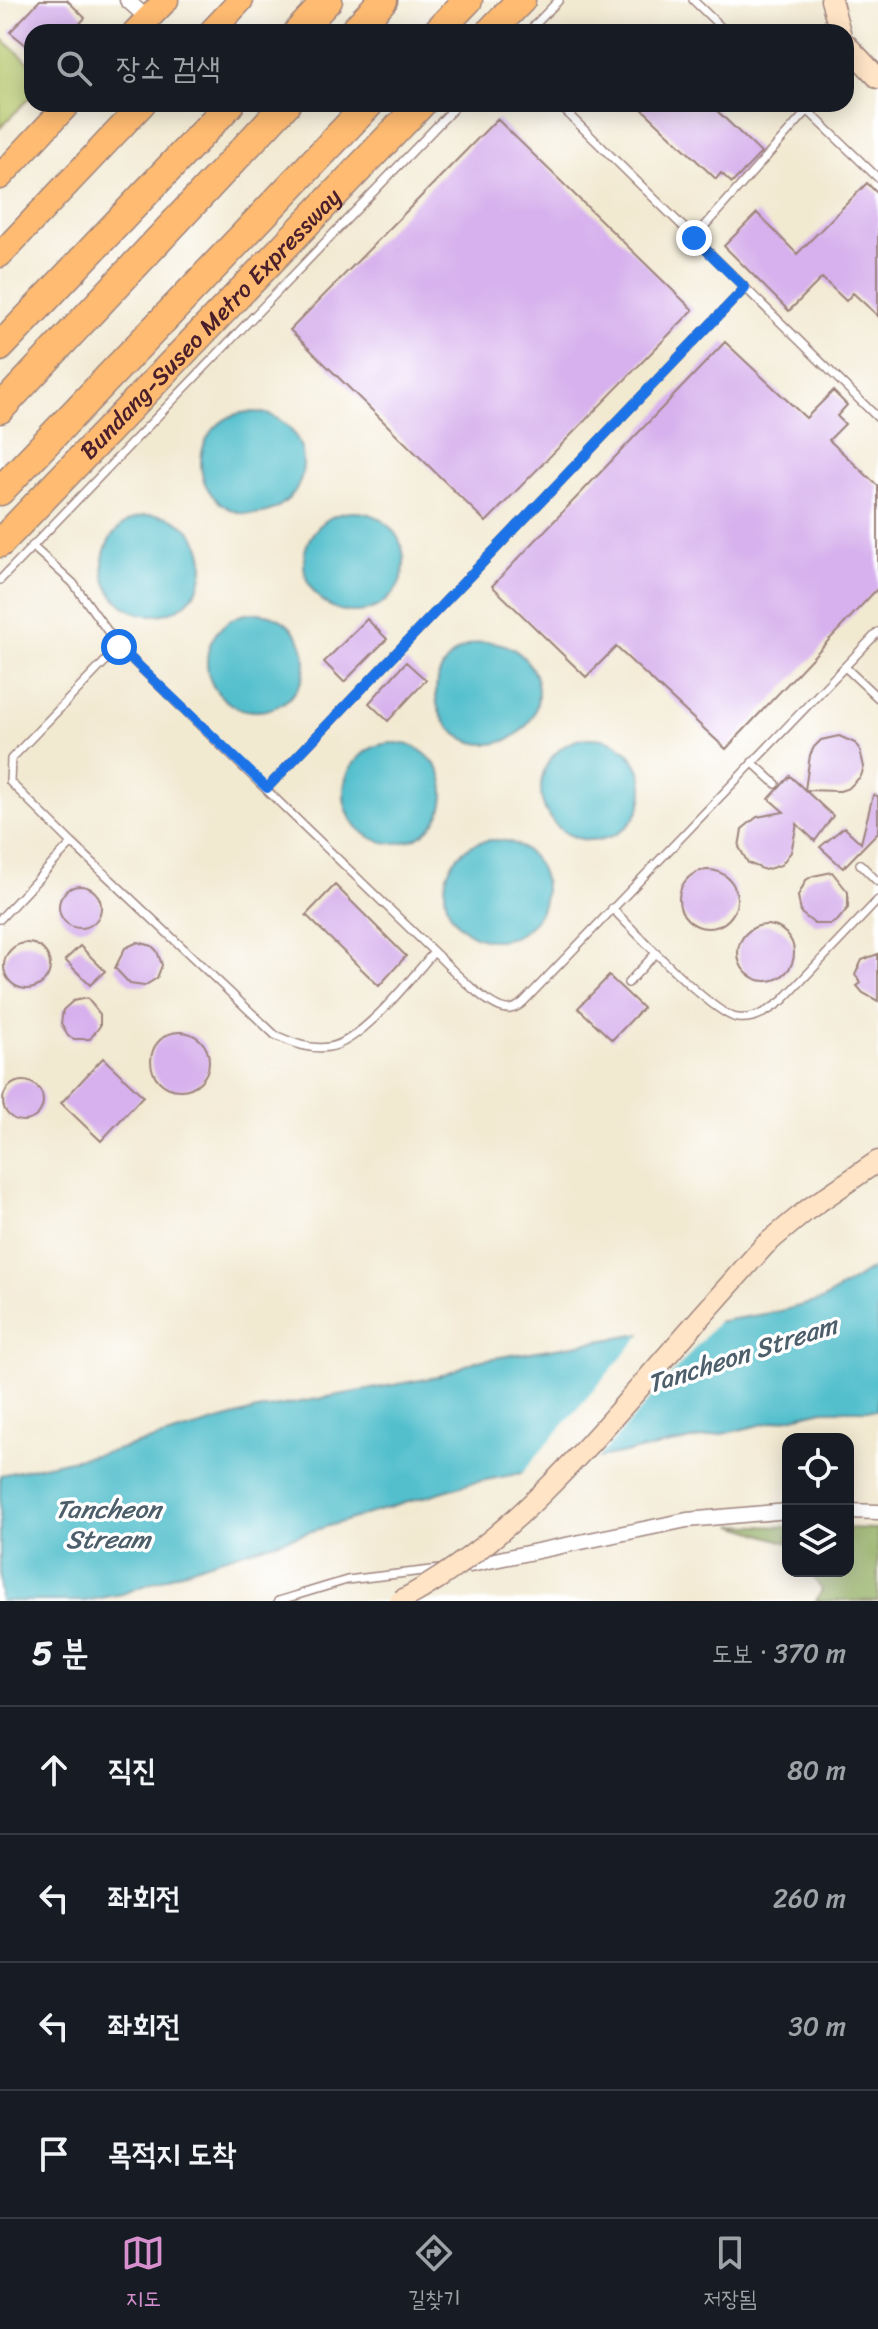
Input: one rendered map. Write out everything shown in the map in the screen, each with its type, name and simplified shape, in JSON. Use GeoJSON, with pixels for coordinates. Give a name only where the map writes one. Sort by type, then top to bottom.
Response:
{"type":"FeatureCollection","features":[{"type":"Feature","properties":{"kind":"highway"},"geometry":{"type":"LineString","coordinates":[[306,24],[328,0]]}},
{"type":"Feature","properties":{"kind":"highway"},"geometry":{"type":"LineString","coordinates":[[360,24],[383,0]]}},
{"type":"Feature","properties":{"kind":"highway"},"geometry":{"type":"LineString","coordinates":[[445,24],[468,0]]}},
{"type":"Feature","properties":{"kind":"highway"},"geometry":{"type":"LineString","coordinates":[[498,24],[521,0]]}},
{"type":"Feature","properties":{"kind":"highway"},"geometry":{"type":"LineString","coordinates":[[0,347],[222,112]]}},
{"type":"Feature","properties":{"kind":"highway"},"geometry":{"type":"LineString","coordinates":[[0,409],[278,112]]}},
{"type":"Feature","properties":{"kind":"highway","name":"Bundang-Suseo Metro Expressway"},"geometry":{"type":"LineString","coordinates":[[0,491],[361,112]]}},
{"type":"Feature","properties":{"kind":"highway","name":"Bundang-Suseo Metro Expressway"},"geometry":{"type":"LineString","coordinates":[[0,543],[413,112]]}},
{"type":"Feature","properties":{"kind":"main road"},"geometry":{"type":"LineString","coordinates":[[143,24],[166,0]]}},
{"type":"Feature","properties":{"kind":"main road"},"geometry":{"type":"LineString","coordinates":[[218,24],[241,0]]}},
{"type":"Feature","properties":{"kind":"main road"},"geometry":{"type":"LineString","coordinates":[[0,177],[61,112]]}},
{"type":"Feature","properties":{"kind":"main road"},"geometry":{"type":"LineString","coordinates":[[0,255],[135,112]]}},
{"type":"Feature","properties":{"kind":"street"},"geometry":{"type":"LineString","coordinates":[[127,0],[141,24]]}},
{"type":"Feature","properties":{"kind":"street"},"geometry":{"type":"LineString","coordinates":[[831,0],[838,24]]}},
{"type":"Feature","properties":{"kind":"street"},"geometry":{"type":"LineString","coordinates":[[854,52],[878,78]]}},
{"type":"Feature","properties":{"kind":"street"},"geometry":{"type":"LineString","coordinates":[[400,1601],[452,1569],[532,1506],[597,1437],[765,1245],[807,1210],[878,1161]]}},
{"type":"Feature","properties":{"kind":"street"},"geometry":{"type":"LineString","coordinates":[[854,1511],[878,1512]]}},
{"type":"Feature","properties":{"kind":"street"},"geometry":{"type":"LineString","coordinates":[[470,1565],[687,1520],[782,1512]]}},
{"type":"Feature","properties":{"kind":"lane"},"geometry":{"type":"LineString","coordinates":[[536,24],[559,0]]}},
{"type":"Feature","properties":{"kind":"lane"},"geometry":{"type":"LineString","coordinates":[[693,0],[718,24]]}},
{"type":"Feature","properties":{"kind":"lane"},"geometry":{"type":"LineString","coordinates":[[0,580],[450,112]]}},
{"type":"Feature","properties":{"kind":"lane"},"geometry":{"type":"LineString","coordinates":[[566,112],[878,418]]}},
{"type":"Feature","properties":{"kind":"lane"},"geometry":{"type":"LineString","coordinates":[[694,238],[801,112]]}},
{"type":"Feature","properties":{"kind":"lane"},"geometry":{"type":"LineString","coordinates":[[810,112],[878,178]]}},
{"type":"Feature","properties":{"kind":"lane"},"geometry":{"type":"LineString","coordinates":[[267,788],[745,288]]}},
{"type":"Feature","properties":{"kind":"lane"},"geometry":{"type":"LineString","coordinates":[[32,546],[73,583],[119,647],[434,952],[476,991],[494,1005],[507,1010],[519,1006],[878,632]]}},
{"type":"Feature","properties":{"kind":"lane"},"geometry":{"type":"LineString","coordinates":[[119,647],[11,759],[10,782],[72,843],[275,1035],[301,1046],[332,1047],[363,1030],[434,952]]}},
{"type":"Feature","properties":{"kind":"lane"},"geometry":{"type":"LineString","coordinates":[[845,667],[878,698]]}},
{"type":"Feature","properties":{"kind":"lane"},"geometry":{"type":"LineString","coordinates":[[752,762],[776,784]]}},
{"type":"Feature","properties":{"kind":"lane"},"geometry":{"type":"LineString","coordinates":[[0,919],[72,843]]}},
{"type":"Feature","properties":{"kind":"lane"},"geometry":{"type":"LineString","coordinates":[[860,864],[878,882]]}},
{"type":"Feature","properties":{"kind":"lane"},"geometry":{"type":"LineString","coordinates":[[612,908],[656,953],[726,1015],[738,1018],[768,1011],[783,1000],[878,900]]}},
{"type":"Feature","properties":{"kind":"lane"},"geometry":{"type":"LineString","coordinates":[[628,983],[656,953]]}},
{"type":"Feature","properties":{"kind":"lane"},"geometry":{"type":"LineString","coordinates":[[278,1601],[347,1580],[470,1565]]}},
{"type":"Feature","properties":{"kind":"green space"},"geometry":{"type":"Polygon","coordinates":[[[0,37],[24,58],[24,103],[0,128],[0,37]]]}},
{"type":"Feature","properties":{"kind":"green space"},"geometry":{"type":"Polygon","coordinates":[[[733,1525],[782,1527],[782,1541],[733,1525]]]}},
{"type":"Feature","properties":{"kind":"green space"},"geometry":{"type":"Polygon","coordinates":[[[854,1528],[878,1529],[878,1601],[816,1601],[822,1590],[813,1577],[854,1577],[854,1528]]]}},
{"type":"Feature","properties":{"kind":"water"},"geometry":{"type":"Polygon","coordinates":[[[252,412],[271,416],[288,427],[299,444],[303,463],[299,482],[288,499],[271,510],[252,514],[233,510],[216,499],[205,482],[201,463],[205,444],[216,427],[233,416],[252,412]]]}},
{"type":"Feature","properties":{"kind":"water"},"geometry":{"type":"Polygon","coordinates":[[[354,512],[373,516],[389,527],[400,543],[404,562],[400,581],[389,597],[373,608],[354,612],[335,608],[319,597],[308,581],[304,562],[308,543],[319,527],[335,516],[354,512]]]}},
{"type":"Feature","properties":{"kind":"water"},"geometry":{"type":"Polygon","coordinates":[[[153,515],[172,519],[188,530],[199,546],[203,565],[199,584],[188,600],[172,611],[153,615],[134,611],[118,600],[107,584],[103,565],[107,546],[118,530],[134,519],[153,515]]]}},
{"type":"Feature","properties":{"kind":"water"},"geometry":{"type":"Polygon","coordinates":[[[256,613],[275,617],[291,627],[301,643],[305,662],[301,681],[291,697],[275,707],[256,711],[237,707],[221,697],[211,681],[207,662],[211,643],[221,627],[237,617],[256,613]]]}},
{"type":"Feature","properties":{"kind":"water"},"geometry":{"type":"Polygon","coordinates":[[[487,642],[506,646],[523,657],[534,674],[538,693],[534,712],[523,729],[506,740],[487,744],[468,740],[451,729],[440,712],[436,693],[440,674],[451,657],[468,646],[487,642]]]}},
{"type":"Feature","properties":{"kind":"water"},"geometry":{"type":"Polygon","coordinates":[[[592,738],[611,742],[628,753],[639,770],[643,789],[639,808],[628,825],[611,836],[592,840],[573,836],[556,825],[545,808],[541,789],[545,770],[556,753],[573,742],[592,738]]]}},
{"type":"Feature","properties":{"kind":"water"},"geometry":{"type":"Polygon","coordinates":[[[394,743],[413,746],[430,757],[441,774],[444,793],[441,812],[430,829],[413,840],[394,843],[375,840],[358,829],[347,812],[344,793],[347,774],[358,757],[375,746],[394,743]]]}},
{"type":"Feature","properties":{"kind":"water"},"geometry":{"type":"Polygon","coordinates":[[[495,840],[523,848],[537,862],[545,890],[537,918],[523,932],[495,940],[467,932],[453,918],[445,890],[453,862],[467,848],[495,840]]]}},
{"type":"Feature","properties":{"kind":"water","name":"Tancheon Stream"},"geometry":{"type":"Polygon","coordinates":[[[878,1265],[878,1410],[823,1410],[722,1434],[471,1483],[206,1563],[122,1594],[85,1601],[0,1601],[0,1475],[113,1451],[257,1410],[437,1377],[476,1361],[777,1312],[822,1300],[878,1265]]]}},
{"type":"Feature","properties":{"kind":"pier"},"geometry":{"type":"Polygon","coordinates":[[[722,1317],[594,1463],[518,1478],[646,1329],[722,1317]]]}},
{"type":"Feature","properties":{"kind":"building"},"geometry":{"type":"Polygon","coordinates":[[[40,0],[67,0],[85,18],[79,24],[24,24],[24,43],[10,32],[40,0]]]}},
{"type":"Feature","properties":{"kind":"building"},"geometry":{"type":"Polygon","coordinates":[[[645,112],[718,112],[761,153],[732,183],[721,173],[716,179],[645,112]]]}},
{"type":"Feature","properties":{"kind":"building"},"geometry":{"type":"Polygon","coordinates":[[[497,119],[693,310],[486,522],[290,330],[497,119]]]}},
{"type":"Feature","properties":{"kind":"building"},"geometry":{"type":"Polygon","coordinates":[[[867,183],[878,194],[878,316],[853,293],[846,301],[822,278],[789,311],[724,246],[757,213],[797,254],[867,183]]]}},
{"type":"Feature","properties":{"kind":"building"},"geometry":{"type":"Polygon","coordinates":[[[725,342],[806,418],[833,391],[847,405],[837,416],[845,424],[829,440],[878,486],[878,588],[726,749],[616,647],[586,677],[492,586],[725,342]]]}},
{"type":"Feature","properties":{"kind":"building"},"geometry":{"type":"Polygon","coordinates":[[[367,619],[387,639],[344,682],[324,662],[367,619]]]}},
{"type":"Feature","properties":{"kind":"building"},"geometry":{"type":"Polygon","coordinates":[[[406,662],[426,680],[388,721],[369,703],[406,662]]]}},
{"type":"Feature","properties":{"kind":"building"},"geometry":{"type":"Polygon","coordinates":[[[839,736],[855,743],[864,767],[861,776],[849,788],[840,791],[805,790],[810,755],[821,740],[839,736]]]}},
{"type":"Feature","properties":{"kind":"building"},"geometry":{"type":"Polygon","coordinates":[[[790,776],[833,816],[815,841],[797,824],[791,852],[781,865],[765,870],[748,863],[739,847],[742,829],[757,817],[784,812],[769,799],[790,776]]]}},
{"type":"Feature","properties":{"kind":"building"},"geometry":{"type":"Polygon","coordinates":[[[873,795],[878,796],[878,832],[843,868],[820,847],[844,827],[861,843],[873,795]]]}},
{"type":"Feature","properties":{"kind":"building"},"geometry":{"type":"Polygon","coordinates":[[[708,870],[728,879],[737,899],[728,919],[708,928],[688,919],[679,899],[688,879],[708,870]]]}},
{"type":"Feature","properties":{"kind":"building"},"geometry":{"type":"Polygon","coordinates":[[[832,872],[848,892],[848,908],[831,924],[815,924],[801,913],[798,896],[806,880],[832,872]]]}},
{"type":"Feature","properties":{"kind":"building"},"geometry":{"type":"Polygon","coordinates":[[[335,885],[406,956],[379,986],[306,915],[335,885]]]}},
{"type":"Feature","properties":{"kind":"building"},"geometry":{"type":"Polygon","coordinates":[[[80,886],[95,892],[101,907],[95,922],[80,928],[65,922],[59,907],[65,892],[80,886]]]}},
{"type":"Feature","properties":{"kind":"building"},"geometry":{"type":"Polygon","coordinates":[[[766,925],[786,933],[794,953],[786,973],[766,981],[746,973],[738,953],[746,933],[766,925]]]}},
{"type":"Feature","properties":{"kind":"building"},"geometry":{"type":"Polygon","coordinates":[[[138,942],[152,946],[162,965],[157,978],[144,986],[130,984],[115,968],[125,948],[138,942]]]}},
{"type":"Feature","properties":{"kind":"building"},"geometry":{"type":"Polygon","coordinates":[[[27,943],[43,950],[50,966],[43,982],[27,989],[11,982],[4,966],[11,950],[27,943]]]}},
{"type":"Feature","properties":{"kind":"building"},"geometry":{"type":"Polygon","coordinates":[[[80,946],[105,971],[90,985],[65,960],[80,946]]]}},
{"type":"Feature","properties":{"kind":"building"},"geometry":{"type":"Polygon","coordinates":[[[878,954],[878,1001],[863,993],[857,986],[861,983],[855,975],[862,960],[878,954]]]}},
{"type":"Feature","properties":{"kind":"building"},"geometry":{"type":"Polygon","coordinates":[[[609,976],[643,1008],[612,1040],[578,1008],[609,976]]]}},
{"type":"Feature","properties":{"kind":"building"},"geometry":{"type":"Polygon","coordinates":[[[87,998],[100,1014],[100,1026],[90,1039],[74,1039],[68,1036],[61,1024],[63,1010],[73,1001],[87,998]]]}},
{"type":"Feature","properties":{"kind":"building"},"geometry":{"type":"Polygon","coordinates":[[[180,1032],[200,1041],[209,1061],[200,1081],[180,1090],[160,1081],[151,1061],[160,1041],[180,1032]]]}},
{"type":"Feature","properties":{"kind":"building"},"geometry":{"type":"Polygon","coordinates":[[[103,1058],[143,1096],[101,1141],[61,1103],[103,1058]]]}},
{"type":"Feature","properties":{"kind":"building"},"geometry":{"type":"Polygon","coordinates":[[[23,1081],[37,1087],[43,1101],[37,1115],[23,1121],[9,1115],[3,1101],[9,1087],[23,1081]]]}},
{"type":"Feature","properties":{"kind":"route"},"geometry":{"type":"LineString","coordinates":[[119,647],[267,788],[745,288],[694,238]]}}]}
